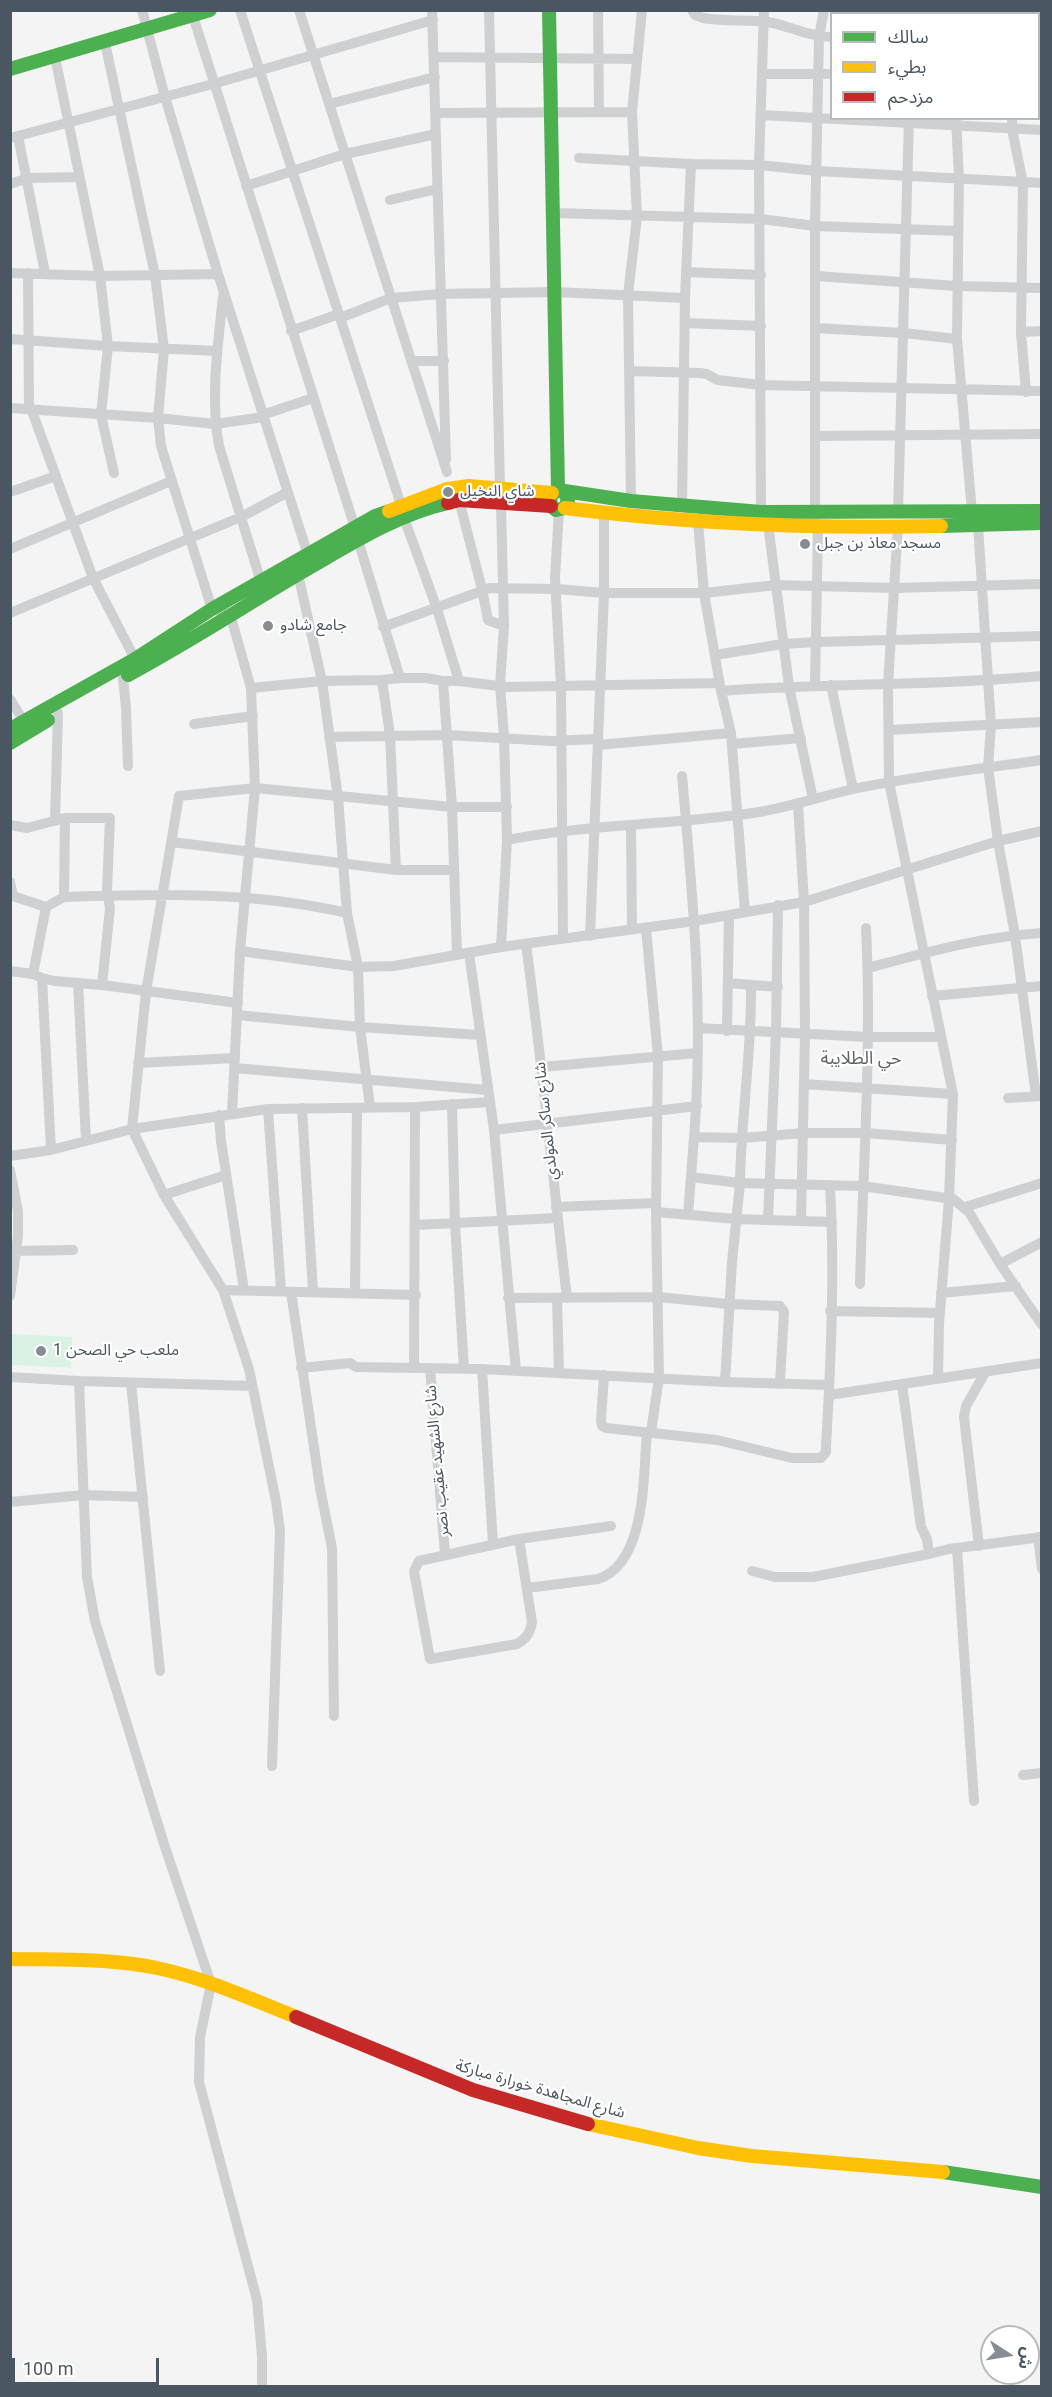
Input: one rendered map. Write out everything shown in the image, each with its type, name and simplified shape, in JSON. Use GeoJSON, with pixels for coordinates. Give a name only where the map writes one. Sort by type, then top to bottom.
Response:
{"type":"FeatureCollection","features":[{"type":"Feature","properties":{"kind":"main road"},"geometry":{"type":"LineString","coordinates":[[10,69],[105,43],[210,10]]}},
{"type":"Feature","properties":{"kind":"main road"},"geometry":{"type":"LineString","coordinates":[[549,10],[558,500]]}},
{"type":"Feature","properties":{"kind":"main road"},"geometry":{"type":"LineString","coordinates":[[10,743],[27,726],[212,609],[308,555],[447,489],[469,486],[500,487],[558,500],[603,514],[698,522],[819,528],[898,519]]}},
{"type":"Feature","properties":{"kind":"main road"},"geometry":{"type":"LineString","coordinates":[[402,512],[459,500],[501,504],[558,500],[631,501],[761,512],[1041,523]]}},
{"type":"Feature","properties":{"kind":"main road"},"geometry":{"type":"LineString","coordinates":[[975,519],[1041,511]]}},
{"type":"Feature","properties":{"kind":"main road"},"geometry":{"type":"LineString","coordinates":[[10,729],[27,726],[58,713],[188,643],[298,574],[356,534]]}},
{"type":"Feature","properties":{"kind":"main road","name":"شارع المجاهدة خورارة مباركة"},"geometry":{"type":"LineString","coordinates":[[10,1959],[68,1959],[126,1963],[157,1968],[211,1984],[448,2080],[580,2122],[698,2148],[752,2156],[884,2166],[985,2177],[1041,2187]]}},
{"type":"Feature","properties":{"kind":"street"},"geometry":{"type":"LineString","coordinates":[[142,10],[165,97],[218,274],[286,493],[308,555]]}},
{"type":"Feature","properties":{"kind":"street"},"geometry":{"type":"LineString","coordinates":[[240,10],[459,681]]}},
{"type":"Feature","properties":{"kind":"street"},"geometry":{"type":"LineString","coordinates":[[299,10],[447,472]]}},
{"type":"Feature","properties":{"kind":"street"},"geometry":{"type":"LineString","coordinates":[[489,10],[500,487]]}},
{"type":"Feature","properties":{"kind":"street"},"geometry":{"type":"LineString","coordinates":[[598,10],[599,112]]}},
{"type":"Feature","properties":{"kind":"street"},"geometry":{"type":"LineString","coordinates":[[631,501],[628,295],[637,217],[632,112],[642,10]]}},
{"type":"Feature","properties":{"kind":"street"},"geometry":{"type":"LineString","coordinates":[[692,10],[698,16],[710,19],[764,16],[819,37],[830,37]]}},
{"type":"Feature","properties":{"kind":"street"},"geometry":{"type":"LineString","coordinates":[[815,513],[814,387],[817,276],[815,226],[819,37],[824,10]]}},
{"type":"Feature","properties":{"kind":"street"},"geometry":{"type":"LineString","coordinates":[[193,15],[400,678]]}},
{"type":"Feature","properties":{"kind":"street"},"geometry":{"type":"LineString","coordinates":[[45,273],[28,178],[14,137],[213,84],[433,15],[447,489]]}},
{"type":"Feature","properties":{"kind":"street"},"geometry":{"type":"LineString","coordinates":[[761,512],[759,165],[764,16]]}},
{"type":"Feature","properties":{"kind":"street"},"geometry":{"type":"LineString","coordinates":[[105,43],[155,275],[164,349],[158,418],[161,446],[212,609],[230,615],[251,688],[255,788],[240,951],[232,1113]]}},
{"type":"Feature","properties":{"kind":"street"},"geometry":{"type":"LineString","coordinates":[[55,57],[100,276],[108,346],[101,415],[114,473]]}},
{"type":"Feature","properties":{"kind":"street"},"geometry":{"type":"LineString","coordinates":[[435,57],[637,59]]}},
{"type":"Feature","properties":{"kind":"street"},"geometry":{"type":"LineString","coordinates":[[763,74],[830,74]]}},
{"type":"Feature","properties":{"kind":"street"},"geometry":{"type":"LineString","coordinates":[[329,104],[435,77]]}},
{"type":"Feature","properties":{"kind":"street"},"geometry":{"type":"LineString","coordinates":[[437,113],[632,112]]}},
{"type":"Feature","properties":{"kind":"street"},"geometry":{"type":"LineString","coordinates":[[761,115],[830,119]]}},
{"type":"Feature","properties":{"kind":"street"},"geometry":{"type":"LineString","coordinates":[[864,120],[1012,124],[1041,130]]}},
{"type":"Feature","properties":{"kind":"street"},"geometry":{"type":"LineString","coordinates":[[909,121],[898,519],[888,685],[889,782],[953,1094],[938,1379]]}},
{"type":"Feature","properties":{"kind":"street"},"geometry":{"type":"LineString","coordinates":[[956,123],[959,178],[957,339],[964,435],[981,584],[991,726],[988,768],[1039,1096],[1008,1098]]}},
{"type":"Feature","properties":{"kind":"street"},"geometry":{"type":"LineString","coordinates":[[1012,124],[1023,183],[1020,288],[1026,392]]}},
{"type":"Feature","properties":{"kind":"street"},"geometry":{"type":"LineString","coordinates":[[246,186],[345,154],[436,134]]}},
{"type":"Feature","properties":{"kind":"street"},"geometry":{"type":"LineString","coordinates":[[579,158],[759,165],[817,171],[1041,183]]}},
{"type":"Feature","properties":{"kind":"street"},"geometry":{"type":"LineString","coordinates":[[682,506],[685,298],[691,164]]}},
{"type":"Feature","properties":{"kind":"street"},"geometry":{"type":"LineString","coordinates":[[10,184],[28,178],[79,177]]}},
{"type":"Feature","properties":{"kind":"street"},"geometry":{"type":"LineString","coordinates":[[390,200],[437,189]]}},
{"type":"Feature","properties":{"kind":"street"},"geometry":{"type":"LineString","coordinates":[[554,213],[761,219],[815,226],[957,231]]}},
{"type":"Feature","properties":{"kind":"street"},"geometry":{"type":"LineString","coordinates":[[686,272],[761,275]]}},
{"type":"Feature","properties":{"kind":"street"},"geometry":{"type":"LineString","coordinates":[[10,273],[100,276],[218,274]]}},
{"type":"Feature","properties":{"kind":"street"},"geometry":{"type":"LineString","coordinates":[[28,273],[30,410],[93,578],[135,659]]}},
{"type":"Feature","properties":{"kind":"street"},"geometry":{"type":"LineString","coordinates":[[817,276],[957,286],[1041,288]]}},
{"type":"Feature","properties":{"kind":"street"},"geometry":{"type":"LineString","coordinates":[[224,290],[217,351],[215,424],[219,446],[261,582]]}},
{"type":"Feature","properties":{"kind":"street"},"geometry":{"type":"LineString","coordinates":[[291,330],[390,298],[496,292],[555,292],[685,298]]}},
{"type":"Feature","properties":{"kind":"street"},"geometry":{"type":"LineString","coordinates":[[686,323],[761,326]]}},
{"type":"Feature","properties":{"kind":"street"},"geometry":{"type":"LineString","coordinates":[[815,328],[904,333],[957,339]]}},
{"type":"Feature","properties":{"kind":"street"},"geometry":{"type":"LineString","coordinates":[[1021,332],[1041,331]]}},
{"type":"Feature","properties":{"kind":"street"},"geometry":{"type":"LineString","coordinates":[[10,339],[217,351]]}},
{"type":"Feature","properties":{"kind":"street"},"geometry":{"type":"LineString","coordinates":[[411,361],[444,360]]}},
{"type":"Feature","properties":{"kind":"street"},"geometry":{"type":"LineString","coordinates":[[630,371],[707,374],[717,381],[761,385],[1041,391]]}},
{"type":"Feature","properties":{"kind":"street"},"geometry":{"type":"LineString","coordinates":[[10,408],[215,424],[264,417],[268,413],[312,398]]}},
{"type":"Feature","properties":{"kind":"street"},"geometry":{"type":"LineString","coordinates":[[815,436],[1041,434]]}},
{"type":"Feature","properties":{"kind":"street"},"geometry":{"type":"LineString","coordinates":[[10,492],[56,476]]}},
{"type":"Feature","properties":{"kind":"street"},"geometry":{"type":"LineString","coordinates":[[10,549],[171,481]]}},
{"type":"Feature","properties":{"kind":"street"},"geometry":{"type":"LineString","coordinates":[[10,613],[240,517],[286,493]]}},
{"type":"Feature","properties":{"kind":"street"},"geometry":{"type":"LineString","coordinates":[[459,500],[488,620],[504,626]]}},
{"type":"Feature","properties":{"kind":"street"},"geometry":{"type":"LineString","coordinates":[[558,500],[557,589],[561,686],[563,939]]}},
{"type":"Feature","properties":{"kind":"street"},"geometry":{"type":"LineString","coordinates":[[501,504],[504,626],[500,685],[507,807],[501,947]]}},
{"type":"Feature","properties":{"kind":"street"},"geometry":{"type":"LineString","coordinates":[[590,936],[604,593],[603,514]]}},
{"type":"Feature","properties":{"kind":"street"},"geometry":{"type":"LineString","coordinates":[[698,522],[704,593],[731,739],[745,912]]}},
{"type":"Feature","properties":{"kind":"street"},"geometry":{"type":"LineString","coordinates":[[768,524],[789,686],[813,799]]}},
{"type":"Feature","properties":{"kind":"street"},"geometry":{"type":"LineString","coordinates":[[815,686],[819,528]]}},
{"type":"Feature","properties":{"kind":"street"},"geometry":{"type":"LineString","coordinates":[[298,574],[322,681],[330,737],[338,798],[347,913],[357,967],[365,1081],[370,1107]]}},
{"type":"Feature","properties":{"kind":"street"},"geometry":{"type":"LineString","coordinates":[[383,627],[482,589],[557,589],[604,593],[704,593],[776,585],[894,588],[1041,584]]}},
{"type":"Feature","properties":{"kind":"street"},"geometry":{"type":"LineString","coordinates":[[715,655],[783,644],[817,642],[1041,636]]}},
{"type":"Feature","properties":{"kind":"street"},"geometry":{"type":"LineString","coordinates":[[251,688],[322,681],[400,678],[500,685],[720,687],[888,685],[987,681],[1041,676]]}},
{"type":"Feature","properties":{"kind":"street"},"geometry":{"type":"LineString","coordinates":[[123,678],[128,766]]}},
{"type":"Feature","properties":{"kind":"street"},"geometry":{"type":"LineString","coordinates":[[382,680],[390,735],[396,870]]}},
{"type":"Feature","properties":{"kind":"street"},"geometry":{"type":"LineString","coordinates":[[443,681],[452,807],[457,955]]}},
{"type":"Feature","properties":{"kind":"street"},"geometry":{"type":"LineString","coordinates":[[831,685],[853,789]]}},
{"type":"Feature","properties":{"kind":"street"},"geometry":{"type":"LineString","coordinates":[[10,699],[27,726]]}},
{"type":"Feature","properties":{"kind":"street"},"geometry":{"type":"LineString","coordinates":[[58,713],[64,897]]}},
{"type":"Feature","properties":{"kind":"street"},"geometry":{"type":"LineString","coordinates":[[194,724],[253,716]]}},
{"type":"Feature","properties":{"kind":"street"},"geometry":{"type":"LineString","coordinates":[[889,730],[1041,722]]}},
{"type":"Feature","properties":{"kind":"street"},"geometry":{"type":"LineString","coordinates":[[330,737],[447,735],[598,742],[801,738]]}},
{"type":"Feature","properties":{"kind":"street"},"geometry":{"type":"LineString","coordinates":[[507,840],[562,830],[631,826],[738,815],[798,804],[889,782],[1041,760]]}},
{"type":"Feature","properties":{"kind":"street"},"geometry":{"type":"LineString","coordinates":[[682,776],[695,921],[698,1028],[697,1106],[688,1215]]}},
{"type":"Feature","properties":{"kind":"street"},"geometry":{"type":"LineString","coordinates":[[272,1766],[280,1531],[252,1386],[237,1330],[223,1290],[164,1195],[132,1129],[146,992],[179,796],[255,788],[338,798],[452,807],[507,807]]}},
{"type":"Feature","properties":{"kind":"street"},"geometry":{"type":"LineString","coordinates":[[798,804],[804,902],[806,1034],[801,1221]]}},
{"type":"Feature","properties":{"kind":"street"},"geometry":{"type":"LineString","coordinates":[[10,825],[27,828],[60,820],[110,818],[107,891],[110,908],[102,985]]}},
{"type":"Feature","properties":{"kind":"street"},"geometry":{"type":"LineString","coordinates":[[631,826],[632,929]]}},
{"type":"Feature","properties":{"kind":"street"},"geometry":{"type":"LineString","coordinates":[[240,951],[357,967],[394,966],[501,947],[695,921],[804,902],[998,841],[1041,831]]}},
{"type":"Feature","properties":{"kind":"street"},"geometry":{"type":"LineString","coordinates":[[172,842],[396,870],[454,870]]}},
{"type":"Feature","properties":{"kind":"street"},"geometry":{"type":"LineString","coordinates":[[10,882],[14,896],[46,907],[64,897],[164,894],[244,896],[305,903],[347,913]]}},
{"type":"Feature","properties":{"kind":"street"},"geometry":{"type":"LineString","coordinates":[[768,1219],[778,987],[778,905]]}},
{"type":"Feature","properties":{"kind":"street"},"geometry":{"type":"LineString","coordinates":[[46,907],[38,976],[51,1150]]}},
{"type":"Feature","properties":{"kind":"street"},"geometry":{"type":"LineString","coordinates":[[727,1031],[729,915]]}},
{"type":"Feature","properties":{"kind":"street"},"geometry":{"type":"LineString","coordinates":[[527,1588],[607,1576],[621,1564],[636,1532],[649,1432],[659,1378],[656,1207],[658,1057],[646,928]]}},
{"type":"Feature","properties":{"kind":"street"},"geometry":{"type":"LineString","coordinates":[[860,1284],[862,1186],[868,1087],[866,928]]}},
{"type":"Feature","properties":{"kind":"street"},"geometry":{"type":"LineString","coordinates":[[868,968],[960,943],[1041,933]]}},
{"type":"Feature","properties":{"kind":"street","name":"شارع ساكر المولدي"},"geometry":{"type":"LineString","coordinates":[[526,944],[543,1067],[546,1123],[557,1212],[562,1298],[559,1373]]}},
{"type":"Feature","properties":{"kind":"street"},"geometry":{"type":"LineString","coordinates":[[469,953],[494,1130],[516,1371]]}},
{"type":"Feature","properties":{"kind":"street"},"geometry":{"type":"LineString","coordinates":[[10,971],[55,981],[238,1003]]}},
{"type":"Feature","properties":{"kind":"street"},"geometry":{"type":"LineString","coordinates":[[78,983],[86,1140]]}},
{"type":"Feature","properties":{"kind":"street"},"geometry":{"type":"LineString","coordinates":[[728,983],[778,987]]}},
{"type":"Feature","properties":{"kind":"street"},"geometry":{"type":"LineString","coordinates":[[725,1382],[729,1304],[740,1183],[741,1138],[752,1031],[751,985]]}},
{"type":"Feature","properties":{"kind":"street"},"geometry":{"type":"LineString","coordinates":[[932,996],[1041,986]]}},
{"type":"Feature","properties":{"kind":"street"},"geometry":{"type":"LineString","coordinates":[[237,1015],[360,1027],[480,1035]]}},
{"type":"Feature","properties":{"kind":"street"},"geometry":{"type":"LineString","coordinates":[[698,1028],[868,1037],[941,1037]]}},
{"type":"Feature","properties":{"kind":"street"},"geometry":{"type":"LineString","coordinates":[[543,1067],[697,1053]]}},
{"type":"Feature","properties":{"kind":"street"},"geometry":{"type":"LineString","coordinates":[[138,1062],[235,1063],[365,1081],[487,1090]]}},
{"type":"Feature","properties":{"kind":"street"},"geometry":{"type":"LineString","coordinates":[[804,1084],[953,1094]]}},
{"type":"Feature","properties":{"kind":"street"},"geometry":{"type":"LineString","coordinates":[[10,1156],[51,1150],[132,1129],[232,1113],[268,1109],[415,1107],[489,1102]]}},
{"type":"Feature","properties":{"kind":"street"},"geometry":{"type":"LineString","coordinates":[[452,1104],[455,1223],[464,1369]]}},
{"type":"Feature","properties":{"kind":"street"},"geometry":{"type":"LineString","coordinates":[[494,1130],[697,1106]]}},
{"type":"Feature","properties":{"kind":"street"},"geometry":{"type":"LineString","coordinates":[[414,1368],[415,1107]]}},
{"type":"Feature","properties":{"kind":"street"},"geometry":{"type":"LineString","coordinates":[[302,1108],[313,1292]]}},
{"type":"Feature","properties":{"kind":"street"},"geometry":{"type":"LineString","coordinates":[[355,1292],[357,1108]]}},
{"type":"Feature","properties":{"kind":"street"},"geometry":{"type":"LineString","coordinates":[[268,1109],[286,1291],[332,1548],[334,1716]]}},
{"type":"Feature","properties":{"kind":"street"},"geometry":{"type":"LineString","coordinates":[[219,1115],[244,1290]]}},
{"type":"Feature","properties":{"kind":"street"},"geometry":{"type":"LineString","coordinates":[[694,1137],[741,1138],[804,1133],[866,1133],[952,1140]]}},
{"type":"Feature","properties":{"kind":"street"},"geometry":{"type":"LineString","coordinates":[[10,1170],[18,1211],[10,1296]]}},
{"type":"Feature","properties":{"kind":"street"},"geometry":{"type":"LineString","coordinates":[[164,1195],[226,1175]]}},
{"type":"Feature","properties":{"kind":"street"},"geometry":{"type":"LineString","coordinates":[[691,1177],[740,1183],[862,1186],[949,1199],[965,1207],[1000,1264],[1016,1286],[1036,1306],[1041,1325]]}},
{"type":"Feature","properties":{"kind":"street"},"geometry":{"type":"LineString","coordinates":[[965,1207],[1041,1183]]}},
{"type":"Feature","properties":{"kind":"street"},"geometry":{"type":"LineString","coordinates":[[604,1376],[602,1426],[611,1430],[717,1440],[780,1456],[821,1458],[826,1452],[829,1390],[832,1222],[830,1186]]}},
{"type":"Feature","properties":{"kind":"street"},"geometry":{"type":"LineString","coordinates":[[415,1224],[502,1222],[557,1212],[656,1207],[688,1215],[832,1222]]}},
{"type":"Feature","properties":{"kind":"street"},"geometry":{"type":"LineString","coordinates":[[1000,1264],[1041,1242]]}},
{"type":"Feature","properties":{"kind":"street"},"geometry":{"type":"LineString","coordinates":[[13,1251],[73,1250]]}},
{"type":"Feature","properties":{"kind":"street"},"geometry":{"type":"LineString","coordinates":[[941,1293],[1016,1286]]}},
{"type":"Feature","properties":{"kind":"street"},"geometry":{"type":"LineString","coordinates":[[223,1290],[416,1295]]}},
{"type":"Feature","properties":{"kind":"street"},"geometry":{"type":"LineString","coordinates":[[508,1298],[658,1297],[783,1307],[780,1383]]}},
{"type":"Feature","properties":{"kind":"street"},"geometry":{"type":"LineString","coordinates":[[830,1311],[940,1313]]}},
{"type":"Feature","properties":{"kind":"street"},"geometry":{"type":"LineString","coordinates":[[301,1368],[350,1363],[356,1367],[482,1369],[780,1383],[829,1390],[902,1384],[1041,1363]]}},
{"type":"Feature","properties":{"kind":"street","name":"شارع الشهيد عقيب نصر"},"geometry":{"type":"LineString","coordinates":[[430,1368],[445,1554]]}},
{"type":"Feature","properties":{"kind":"street"},"geometry":{"type":"LineString","coordinates":[[482,1369],[493,1544]]}},
{"type":"Feature","properties":{"kind":"street"},"geometry":{"type":"LineString","coordinates":[[979,1546],[963,1417],[966,1406],[986,1371]]}},
{"type":"Feature","properties":{"kind":"street"},"geometry":{"type":"LineString","coordinates":[[10,1377],[252,1386]]}},
{"type":"Feature","properties":{"kind":"street"},"geometry":{"type":"LineString","coordinates":[[79,1381],[87,1577],[95,1621],[164,1844],[211,1984],[200,2037],[199,2082],[257,2300],[262,2386]]}},
{"type":"Feature","properties":{"kind":"street"},"geometry":{"type":"LineString","coordinates":[[130,1383],[160,1671]]}},
{"type":"Feature","properties":{"kind":"street"},"geometry":{"type":"LineString","coordinates":[[902,1384],[921,1527],[927,1539],[929,1554]]}},
{"type":"Feature","properties":{"kind":"street"},"geometry":{"type":"LineString","coordinates":[[10,1503],[84,1495],[143,1497]]}},
{"type":"Feature","properties":{"kind":"street"},"geometry":{"type":"LineString","coordinates":[[519,1539],[532,1622],[530,1632],[525,1639],[517,1644],[430,1659],[414,1571],[420,1561],[519,1539],[611,1526]]}},
{"type":"Feature","properties":{"kind":"street"},"geometry":{"type":"LineString","coordinates":[[752,1571],[775,1577],[813,1577],[957,1548],[1040,1537],[1041,1569]]}},
{"type":"Feature","properties":{"kind":"street"},"geometry":{"type":"LineString","coordinates":[[957,1548],[974,1802]]}},
{"type":"Feature","properties":{"kind":"street"},"geometry":{"type":"LineString","coordinates":[[1023,1775],[1041,1773]]}},
{"type":"Feature","properties":{"kind":"green space","name":"ملعب حي الصحن 1"},"geometry":{"type":"Polygon","coordinates":[[[12,1334],[72,1337],[71,1368],[11,1365],[12,1334]]]}},
{"type":"Feature","properties":{"kind":"traffic: fast"},"geometry":{"type":"LineString","coordinates":[[10,69],[210,10]]}},
{"type":"Feature","properties":{"kind":"traffic: fast"},"geometry":{"type":"LineString","coordinates":[[549,10],[558,490]]}},
{"type":"Feature","properties":{"kind":"traffic: fast"},"geometry":{"type":"LineString","coordinates":[[565,493],[568,500],[565,508],[556,510],[551,506],[550,496],[558,490],[631,501],[761,512],[1042,511]]}},
{"type":"Feature","properties":{"kind":"traffic: fast"},"geometry":{"type":"LineString","coordinates":[[128,675],[364,537],[413,514],[448,503]]}},
{"type":"Feature","properties":{"kind":"traffic: fast"},"geometry":{"type":"LineString","coordinates":[[10,729],[135,659],[212,609],[375,516],[389,511]]}},
{"type":"Feature","properties":{"kind":"traffic: fast"},"geometry":{"type":"LineString","coordinates":[[941,526],[1042,523]]}},
{"type":"Feature","properties":{"kind":"traffic: fast"},"geometry":{"type":"LineString","coordinates":[[10,743],[48,720]]}},
{"type":"Feature","properties":{"kind":"traffic: fast"},"geometry":{"type":"LineString","coordinates":[[943,2172],[1042,2187]]}},
{"type":"Feature","properties":{"kind":"traffic: slow"},"geometry":{"type":"LineString","coordinates":[[389,511],[447,489],[469,486],[552,493]]}},
{"type":"Feature","properties":{"kind":"traffic: slow"},"geometry":{"type":"LineString","coordinates":[[565,508],[706,522],[847,527],[941,526]]}},
{"type":"Feature","properties":{"kind":"traffic: slow"},"geometry":{"type":"LineString","coordinates":[[10,1959],[102,1961],[157,1968],[210,1983],[296,2017]]}},
{"type":"Feature","properties":{"kind":"traffic: slow"},"geometry":{"type":"LineString","coordinates":[[588,2124],[698,2148],[752,2156],[943,2172]]}},
{"type":"Feature","properties":{"kind":"traffic: jam"},"geometry":{"type":"LineString","coordinates":[[448,503],[459,500],[551,506]]}},
{"type":"Feature","properties":{"kind":"traffic: jam"},"geometry":{"type":"LineString","coordinates":[[296,2017],[473,2090],[588,2124]]}},
{"type":"Feature","properties":{"kind":"place","name":"شاي النخيل"},"geometry":{"type":"Point","coordinates":[448,492]}},
{"type":"Feature","properties":{"kind":"place","name":"مسجد معاذ بن جبل"},"geometry":{"type":"Point","coordinates":[805,544]}},
{"type":"Feature","properties":{"kind":"place","name":"جامع شادو"},"geometry":{"type":"Point","coordinates":[268,626]}},
{"type":"Feature","properties":{"kind":"place","name":"ملعب حي الصحن 1"},"geometry":{"type":"Point","coordinates":[41,1351]}},
{"type":"Feature","properties":{"kind":"district","name":"حي الطلايبة"},"geometry":{"type":"Point","coordinates":[861,1059]}}]}
